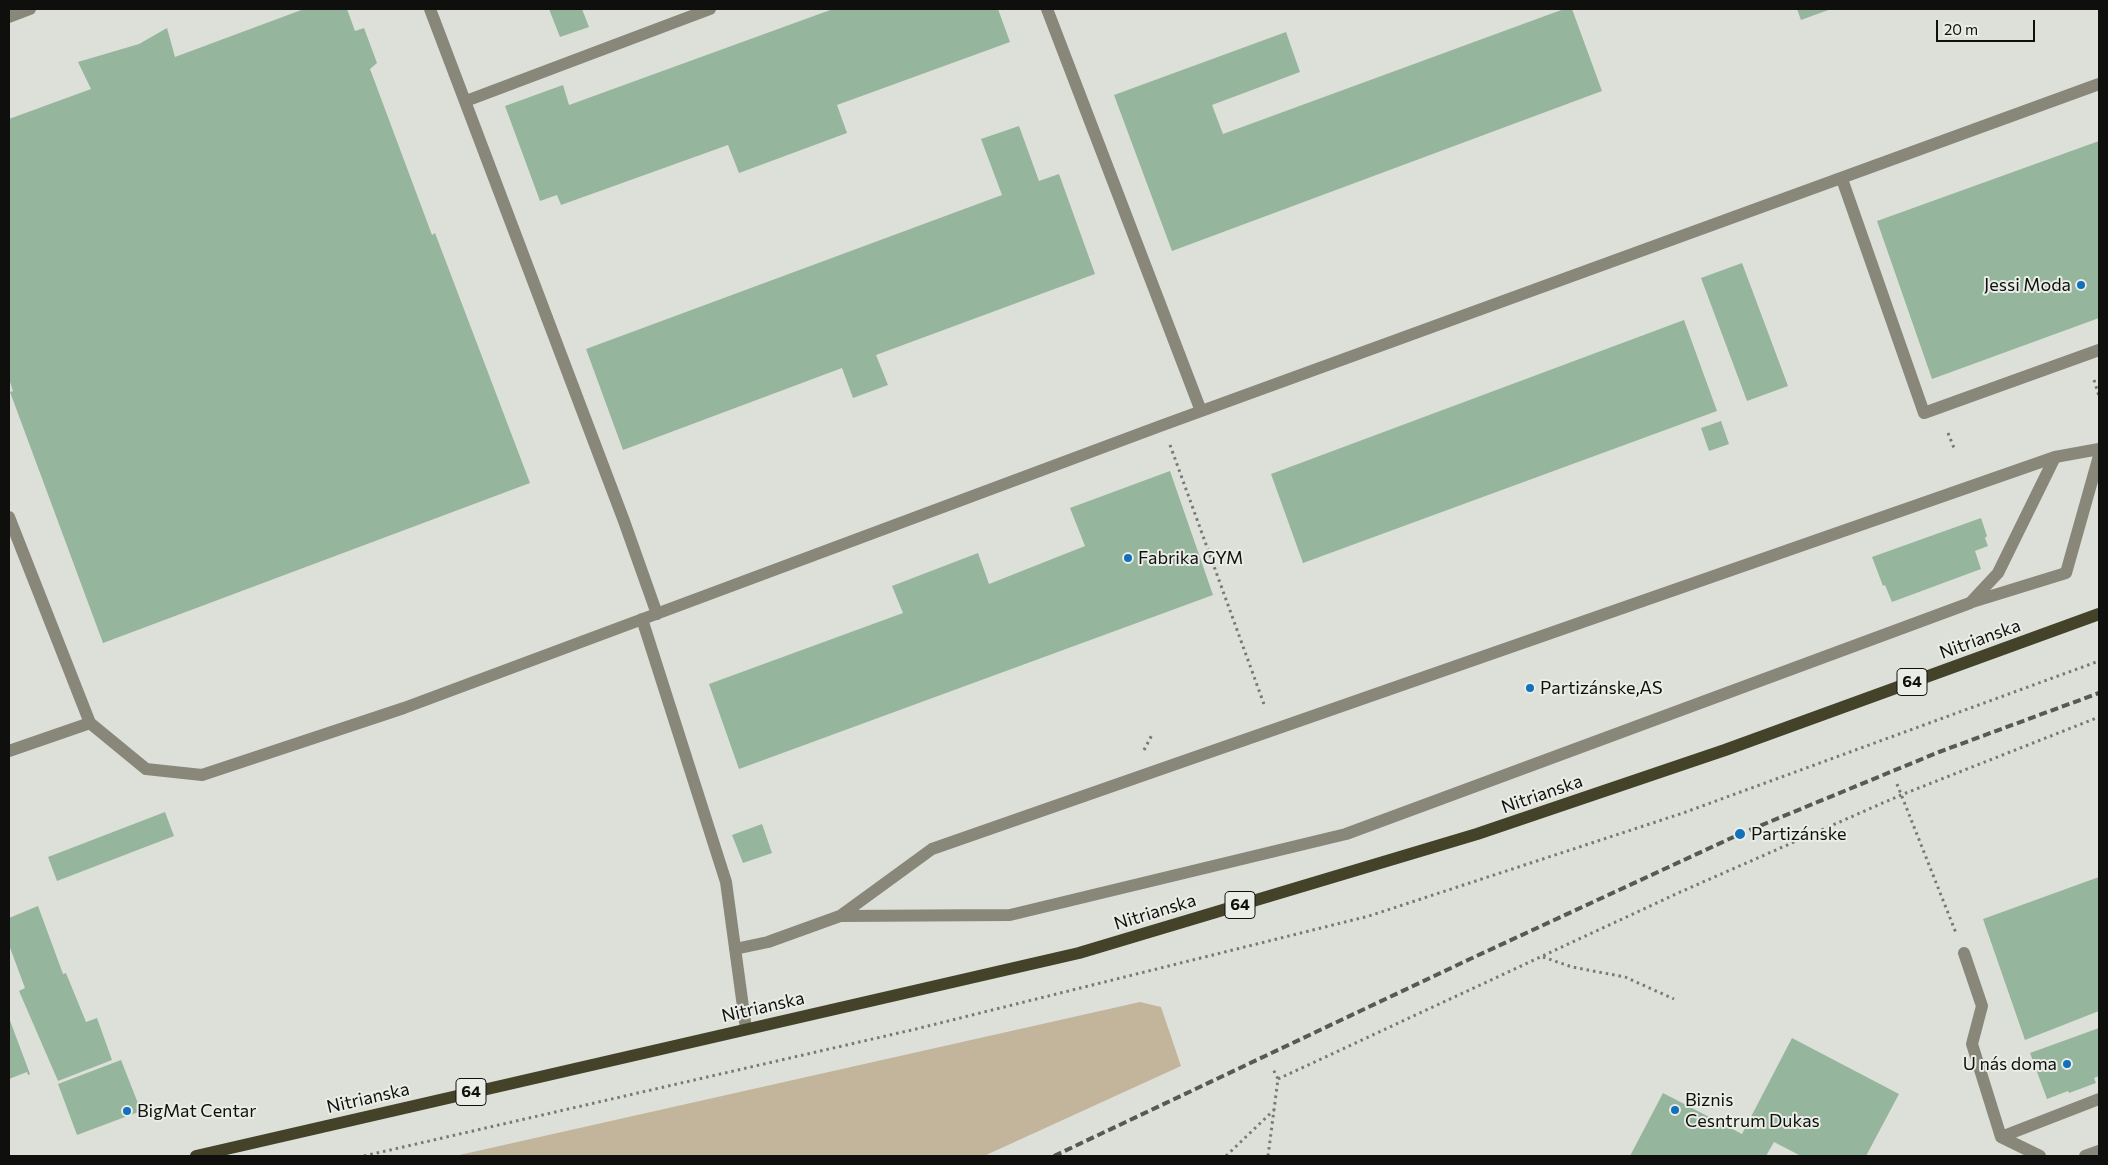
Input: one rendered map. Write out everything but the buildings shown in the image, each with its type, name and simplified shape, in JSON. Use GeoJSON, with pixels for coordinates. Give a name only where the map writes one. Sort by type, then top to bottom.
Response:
{"type":"FeatureCollection","features":[{"type":"Feature","properties":{"kind":"main road","name":"Nitrianska"},"geometry":{"type":"LineString","coordinates":[[196,1156],[746,1028],[1079,953],[1477,834],[1725,750],[2099,614]]}},
{"type":"Feature","properties":{"kind":"lane"},"geometry":{"type":"LineString","coordinates":[[9,16],[30,9]]}},
{"type":"Feature","properties":{"kind":"lane"},"geometry":{"type":"LineString","coordinates":[[430,9],[657,614]]}},
{"type":"Feature","properties":{"kind":"lane"},"geometry":{"type":"LineString","coordinates":[[466,102],[710,9]]}},
{"type":"Feature","properties":{"kind":"lane"},"geometry":{"type":"LineString","coordinates":[[1047,9],[1201,411]]}},
{"type":"Feature","properties":{"kind":"lane"},"geometry":{"type":"LineString","coordinates":[[9,517],[90,723],[146,769],[202,775],[404,708],[1201,411],[2099,84]]}},
{"type":"Feature","properties":{"kind":"lane"},"geometry":{"type":"LineString","coordinates":[[1842,179],[1924,412],[2099,350]]}},
{"type":"Feature","properties":{"kind":"lane"},"geometry":{"type":"LineString","coordinates":[[735,950],[768,942],[840,916],[932,849],[2054,457],[2099,449]]}},
{"type":"Feature","properties":{"kind":"lane"},"geometry":{"type":"LineString","coordinates":[[840,916],[1010,915],[1346,834],[1970,603],[2066,573],[2099,456]]}},
{"type":"Feature","properties":{"kind":"lane"},"geometry":{"type":"LineString","coordinates":[[1970,603],[1998,573],[2054,457]]}},
{"type":"Feature","properties":{"kind":"lane"},"geometry":{"type":"LineString","coordinates":[[642,619],[726,882],[746,1028]]}},
{"type":"Feature","properties":{"kind":"lane"},"geometry":{"type":"LineString","coordinates":[[9,751],[90,723]]}},
{"type":"Feature","properties":{"kind":"lane"},"geometry":{"type":"LineString","coordinates":[[1964,954],[1982,1006],[1972,1044],[2001,1137],[2040,1156]]}},
{"type":"Feature","properties":{"kind":"lane"},"geometry":{"type":"LineString","coordinates":[[2001,1137],[2099,1098]]}},
{"type":"Feature","properties":{"kind":"lane"},"geometry":{"type":"LineString","coordinates":[[2085,1156],[2099,1151]]}},
{"type":"Feature","properties":{"kind":"path"},"geometry":{"type":"LineString","coordinates":[[2094,380],[2099,396]]}},
{"type":"Feature","properties":{"kind":"path"},"geometry":{"type":"LineString","coordinates":[[1163,425],[1272,729]]}},
{"type":"Feature","properties":{"kind":"path"},"geometry":{"type":"LineString","coordinates":[[1948,433],[1954,448]]}},
{"type":"Feature","properties":{"kind":"path"},"geometry":{"type":"LineString","coordinates":[[364,1156],[916,1029],[1369,916],[1683,813],[2099,661]]}},
{"type":"Feature","properties":{"kind":"path"},"geometry":{"type":"LineString","coordinates":[[1278,1079],[1678,893],[1902,795],[2099,717]]}},
{"type":"Feature","properties":{"kind":"path"},"geometry":{"type":"LineString","coordinates":[[1897,784],[1964,954]]}},
{"type":"Feature","properties":{"kind":"path"},"geometry":{"type":"LineString","coordinates":[[1542,956],[1572,966],[1625,977],[1674,999]]}},
{"type":"Feature","properties":{"kind":"path"},"geometry":{"type":"LineString","coordinates":[[1268,1156],[1278,1079],[1273,1069]]}},
{"type":"Feature","properties":{"kind":"path"},"geometry":{"type":"LineString","coordinates":[[1226,1156],[1274,1110]]}},
{"type":"Feature","properties":{"kind":"shaded area"},"geometry":{"type":"Polygon","coordinates":[[[1140,1002],[1161,1007],[1181,1066],[984,1156],[455,1156],[1140,1002]]]}},
{"type":"Feature","properties":{"kind":"railway"},"geometry":{"type":"LineString","coordinates":[[1054,1156],[1470,959],[1740,834],[1939,752],[2099,693]]}},
{"type":"Feature","properties":{"kind":"place","name":"Jessi Moda"},"geometry":{"type":"Point","coordinates":[2081,285]}},
{"type":"Feature","properties":{"kind":"place","name":"Fabrika GYM"},"geometry":{"type":"Point","coordinates":[1128,558]}},
{"type":"Feature","properties":{"kind":"place","name":"Partizánske,AS"},"geometry":{"type":"Point","coordinates":[1530,688]}},
{"type":"Feature","properties":{"kind":"place","name":"Partizánske"},"geometry":{"type":"Point","coordinates":[1740,834]}},
{"type":"Feature","properties":{"kind":"place","name":"U nás doma"},"geometry":{"type":"Point","coordinates":[2067,1064]}},
{"type":"Feature","properties":{"kind":"place","name":"Biznis Cesntrum Dukas"},"geometry":{"type":"Point","coordinates":[1675,1110]}},
{"type":"Feature","properties":{"kind":"place","name":"BigMat Centar"},"geometry":{"type":"Point","coordinates":[127,1111]}}]}
